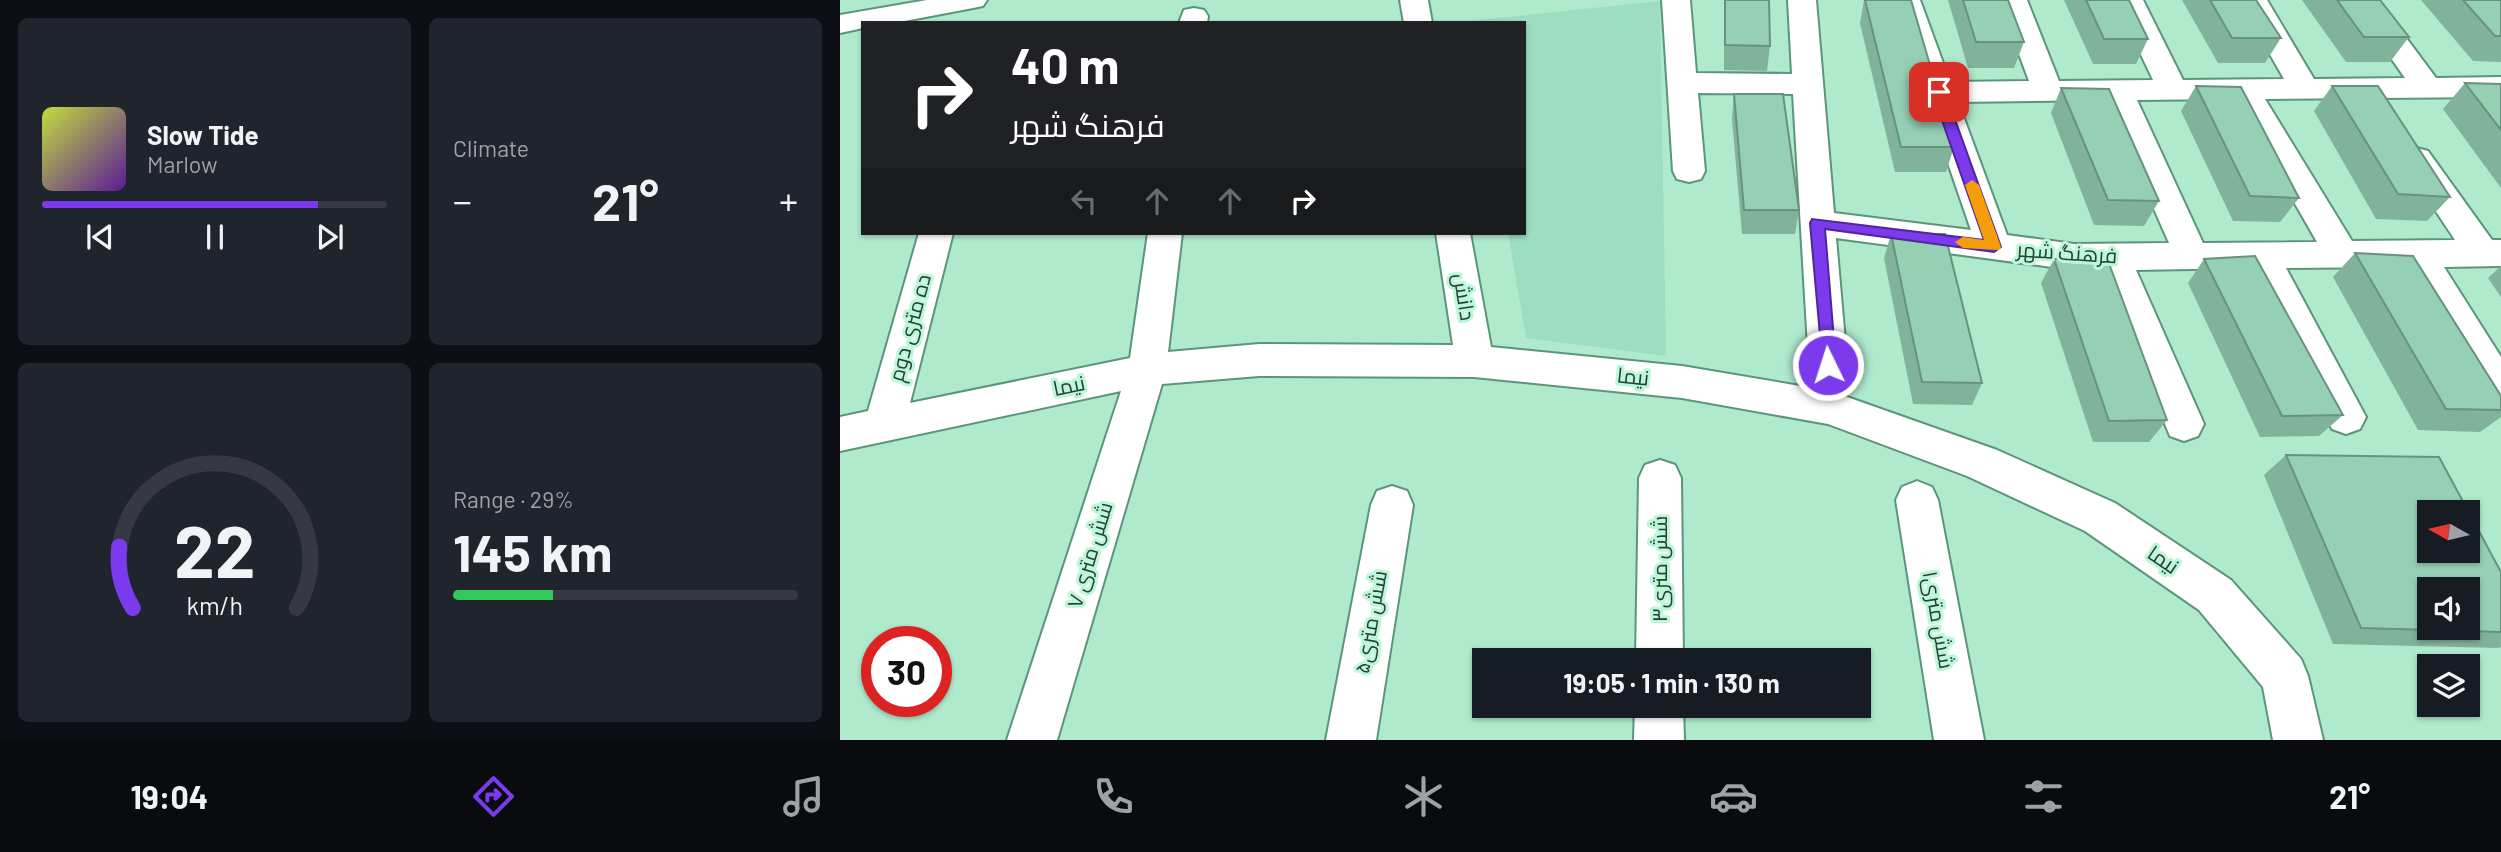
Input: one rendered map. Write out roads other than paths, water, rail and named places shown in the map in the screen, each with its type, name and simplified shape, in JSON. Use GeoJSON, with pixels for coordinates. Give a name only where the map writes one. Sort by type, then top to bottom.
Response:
{"type":"FeatureCollection","features":[{"type":"Feature","properties":{"kind":"street"},"geometry":{"type":"LineString","coordinates":[[840,24],[973,0]]}},
{"type":"Feature","properties":{"kind":"street"},"geometry":{"type":"LineString","coordinates":[[1414,0],[1418,21]]}},
{"type":"Feature","properties":{"kind":"street"},"geometry":{"type":"LineString","coordinates":[[1676,0],[1689,170]]}},
{"type":"Feature","properties":{"kind":"street"},"geometry":{"type":"LineString","coordinates":[[1802,0],[1828,365]]}},
{"type":"Feature","properties":{"kind":"street"},"geometry":{"type":"LineString","coordinates":[[1906,0],[1994,247]]}},
{"type":"Feature","properties":{"kind":"street"},"geometry":{"type":"LineString","coordinates":[[2013,0],[2048,91]]}},
{"type":"Feature","properties":{"kind":"street"},"geometry":{"type":"LineString","coordinates":[[2129,0],[2173,90]]}},
{"type":"Feature","properties":{"kind":"street"},"geometry":{"type":"LineString","coordinates":[[2253,0],[2305,89]]}},
{"type":"Feature","properties":{"kind":"street"},"geometry":{"type":"LineString","coordinates":[[2364,0],[2428,88]]}},
{"type":"Feature","properties":{"kind":"street"},"geometry":{"type":"LineString","coordinates":[[1682,83],[1808,84]]}},
{"type":"Feature","properties":{"kind":"street"},"geometry":{"type":"LineString","coordinates":[[1939,92],[2501,87]]}},
{"type":"Feature","properties":{"kind":"street"},"geometry":{"type":"LineString","coordinates":[[2368,88],[2492,253]]}},
{"type":"Feature","properties":{"kind":"street"},"geometry":{"type":"LineString","coordinates":[[2244,89],[2342,254]]}},
{"type":"Feature","properties":{"kind":"street"},"geometry":{"type":"LineString","coordinates":[[2117,90],[2192,256]]}},
{"type":"Feature","properties":{"kind":"street","name":"فرهنگ شهر"},"geometry":{"type":"LineString","coordinates":[[1817,223],[2074,257],[2492,253]]}},
{"type":"Feature","properties":{"kind":"street","name":"ده متری دوم"},"geometry":{"type":"LineString","coordinates":[[884,424],[935,235]]}},
{"type":"Feature","properties":{"kind":"street","name":"۷ شش متری"},"geometry":{"type":"LineString","coordinates":[[1032,740],[1147,370],[1166,235]]}},
{"type":"Feature","properties":{"kind":"street","name":"دانش"},"geometry":{"type":"LineString","coordinates":[[1453,235],[1474,361]]}},
{"type":"Feature","properties":{"kind":"street"},"geometry":{"type":"LineString","coordinates":[[2418,254],[2501,391]]}},
{"type":"Feature","properties":{"kind":"street"},"geometry":{"type":"LineString","coordinates":[[2261,256],[2346,417]]}},
{"type":"Feature","properties":{"kind":"street"},"geometry":{"type":"LineString","coordinates":[[2113,257],[2184,424]]}},
{"type":"Feature","properties":{"kind":"street","name":"نیما"},"geometry":{"type":"LineString","coordinates":[[840,434],[1147,370],[1259,360],[1474,361],[1682,382],[1830,408],[1982,463],[2100,517],[2215,595],[2284,676],[2298,740]]}},
{"type":"Feature","properties":{"kind":"street","name":"شش متری۳"},"geometry":{"type":"LineString","coordinates":[[1659,648],[1660,478]]}},
{"type":"Feature","properties":{"kind":"street","name":"شش متری۱"},"geometry":{"type":"LineString","coordinates":[[1917,500],[1959,740]]}},
{"type":"Feature","properties":{"kind":"street","name":"۵شش متری"},"geometry":{"type":"LineString","coordinates":[[1350,740],[1392,505]]}},
{"type":"Feature","properties":{"kind":"street"},"geometry":{"type":"LineString","coordinates":[[1659,718],[1659,740]]}}]}
